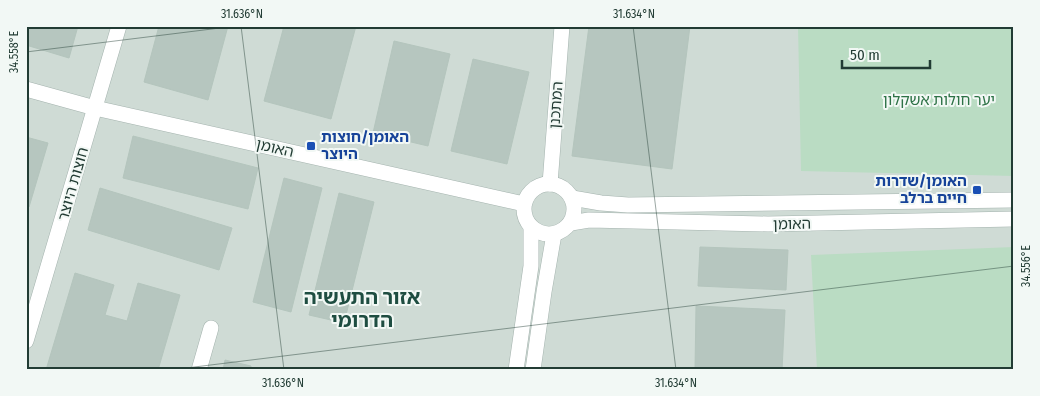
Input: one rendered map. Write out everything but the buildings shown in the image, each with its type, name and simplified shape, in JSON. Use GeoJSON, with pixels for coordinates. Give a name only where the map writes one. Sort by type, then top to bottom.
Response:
{"type":"FeatureCollection","features":[{"type":"Feature","properties":{"kind":"street","name":"חוצות היוצר"},"geometry":{"type":"LineString","coordinates":[[26,341],[119,26]]}},
{"type":"Feature","properties":{"kind":"street","name":"המתכנן"},"geometry":{"type":"LineString","coordinates":[[550,184],[562,26]]}},
{"type":"Feature","properties":{"kind":"street","name":"האומן"},"geometry":{"type":"LineString","coordinates":[[26,89],[95,108],[524,204]]}},
{"type":"Feature","properties":{"kind":"street"},"geometry":{"type":"LineString","coordinates":[[516,370],[531,266],[530,227],[523,212],[524,204],[531,191],[536,187],[550,184],[559,186],[572,198],[574,210],[571,223],[566,228],[554,234],[542,234],[530,227]]}},
{"type":"Feature","properties":{"kind":"street","name":"האומן"},"geometry":{"type":"LineString","coordinates":[[572,198],[601,204],[628,205],[1014,200]]}},
{"type":"Feature","properties":{"kind":"street","name":"האומן"},"geometry":{"type":"LineString","coordinates":[[571,223],[589,220],[768,224],[1014,219]]}},
{"type":"Feature","properties":{"kind":"street"},"geometry":{"type":"LineString","coordinates":[[534,370],[554,234]]}},
{"type":"Feature","properties":{"kind":"street"},"geometry":{"type":"LineString","coordinates":[[199,370],[211,328]]}},
{"type":"Feature","properties":{"kind":"shaded area"},"geometry":{"type":"Polygon","coordinates":[[[26,26],[1014,26],[1014,370],[26,370],[26,26]]]}},
{"type":"Feature","properties":{"kind":"green space","name":"יער חולות אשקלון"},"geometry":{"type":"Polygon","coordinates":[[[798,26],[1014,26],[1014,176],[801,171],[798,26]]]}},
{"type":"Feature","properties":{"kind":"green space"},"geometry":{"type":"Polygon","coordinates":[[[1014,247],[1014,370],[817,370],[811,255],[1014,247]]]}},
{"type":"Feature","properties":{"kind":"place","name":"האומן/חוצות היוצר"},"geometry":{"type":"Point","coordinates":[311,146]}},
{"type":"Feature","properties":{"kind":"place","name":"האומן/שדרות חיים ברלב"},"geometry":{"type":"Point","coordinates":[977,190]}},
{"type":"Feature","properties":{"kind":"district","name":"אזור התעשיה הדרומי"},"geometry":{"type":"Point","coordinates":[362,308]}}]}
